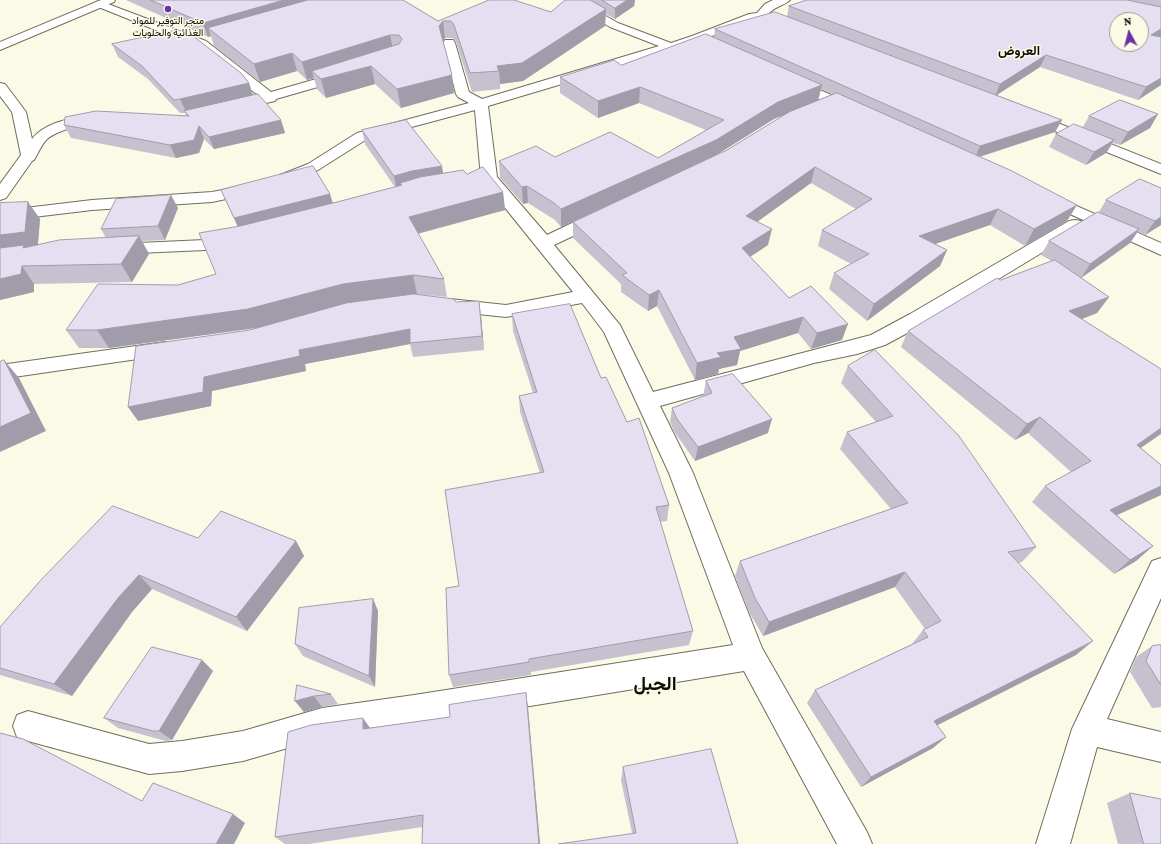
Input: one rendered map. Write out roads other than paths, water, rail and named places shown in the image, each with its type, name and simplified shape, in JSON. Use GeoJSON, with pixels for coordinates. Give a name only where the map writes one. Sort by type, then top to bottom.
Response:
{"type":"FeatureCollection","features":[{"type":"Feature","properties":{"kind":"street"},"geometry":{"type":"LineString","coordinates":[[570,0],[614,25],[672,47]]}},
{"type":"Feature","properties":{"kind":"street"},"geometry":{"type":"LineString","coordinates":[[761,15],[768,6],[778,1]]}},
{"type":"Feature","properties":{"kind":"street"},"geometry":{"type":"LineString","coordinates":[[0,46],[105,2],[202,44],[270,98]]}},
{"type":"Feature","properties":{"kind":"street"},"geometry":{"type":"LineString","coordinates":[[0,216],[92,205],[212,197],[272,183],[313,168],[362,136],[481,104],[672,47],[753,16],[768,16],[804,30]]}},
{"type":"Feature","properties":{"kind":"street"},"geometry":{"type":"LineString","coordinates":[[696,39],[711,46]]}},
{"type":"Feature","properties":{"kind":"street"},"geometry":{"type":"LineString","coordinates":[[202,44],[217,40]]}},
{"type":"Feature","properties":{"kind":"street"},"geometry":{"type":"LineString","coordinates":[[449,43],[463,94],[481,104]]}},
{"type":"Feature","properties":{"kind":"street"},"geometry":{"type":"LineString","coordinates":[[224,109],[270,98],[355,71]]}},
{"type":"Feature","properties":{"kind":"street"},"geometry":{"type":"LineString","coordinates":[[776,75],[864,115]]}},
{"type":"Feature","properties":{"kind":"street"},"geometry":{"type":"LineString","coordinates":[[0,87],[19,112],[29,157]]}},
{"type":"Feature","properties":{"kind":"street"},"geometry":{"type":"LineString","coordinates":[[814,110],[835,102]]}},
{"type":"Feature","properties":{"kind":"street"},"geometry":{"type":"LineString","coordinates":[[481,104],[482,179],[544,243],[613,330],[681,473],[751,656],[855,844]]}},
{"type":"Feature","properties":{"kind":"street"},"geometry":{"type":"LineString","coordinates":[[1017,111],[1161,169]]}},
{"type":"Feature","properties":{"kind":"street"},"geometry":{"type":"LineString","coordinates":[[0,195],[29,157],[42,136],[67,124],[88,118],[103,117]]}},
{"type":"Feature","properties":{"kind":"street"},"geometry":{"type":"LineString","coordinates":[[1030,191],[1161,250]]}},
{"type":"Feature","properties":{"kind":"street"},"geometry":{"type":"LineString","coordinates":[[544,243],[614,210]]}},
{"type":"Feature","properties":{"kind":"street"},"geometry":{"type":"LineString","coordinates":[[647,402],[814,356],[857,347],[878,340],[917,319],[1088,217]]}},
{"type":"Feature","properties":{"kind":"street"},"geometry":{"type":"LineString","coordinates":[[102,250],[205,245],[246,238]]}},
{"type":"Feature","properties":{"kind":"street"},"geometry":{"type":"LineString","coordinates":[[432,302],[506,311],[587,296]]}},
{"type":"Feature","properties":{"kind":"street"},"geometry":{"type":"LineString","coordinates":[[0,372],[186,346]]}},
{"type":"Feature","properties":{"kind":"street"},"geometry":{"type":"LineString","coordinates":[[1053,844],[1087,729],[1161,569]]}},
{"type":"Feature","properties":{"kind":"street"},"geometry":{"type":"LineString","coordinates":[[28,726],[149,759],[182,756],[243,746],[322,723],[414,710],[751,656]]}},
{"type":"Feature","properties":{"kind":"street"},"geometry":{"type":"LineString","coordinates":[[1087,729],[1161,747]]}},
{"type":"Feature","properties":{"kind":"place","name":"متجر التوفير للمواد الغذائية والحلويات"},"geometry":{"type":"Point","coordinates":[168,9]}},
{"type":"Feature","properties":{"kind":"district","name":"العروض"},"geometry":{"type":"Point","coordinates":[1019,51]}},
{"type":"Feature","properties":{"kind":"district","name":"الجبل"},"geometry":{"type":"Point","coordinates":[655,684]}}]}
